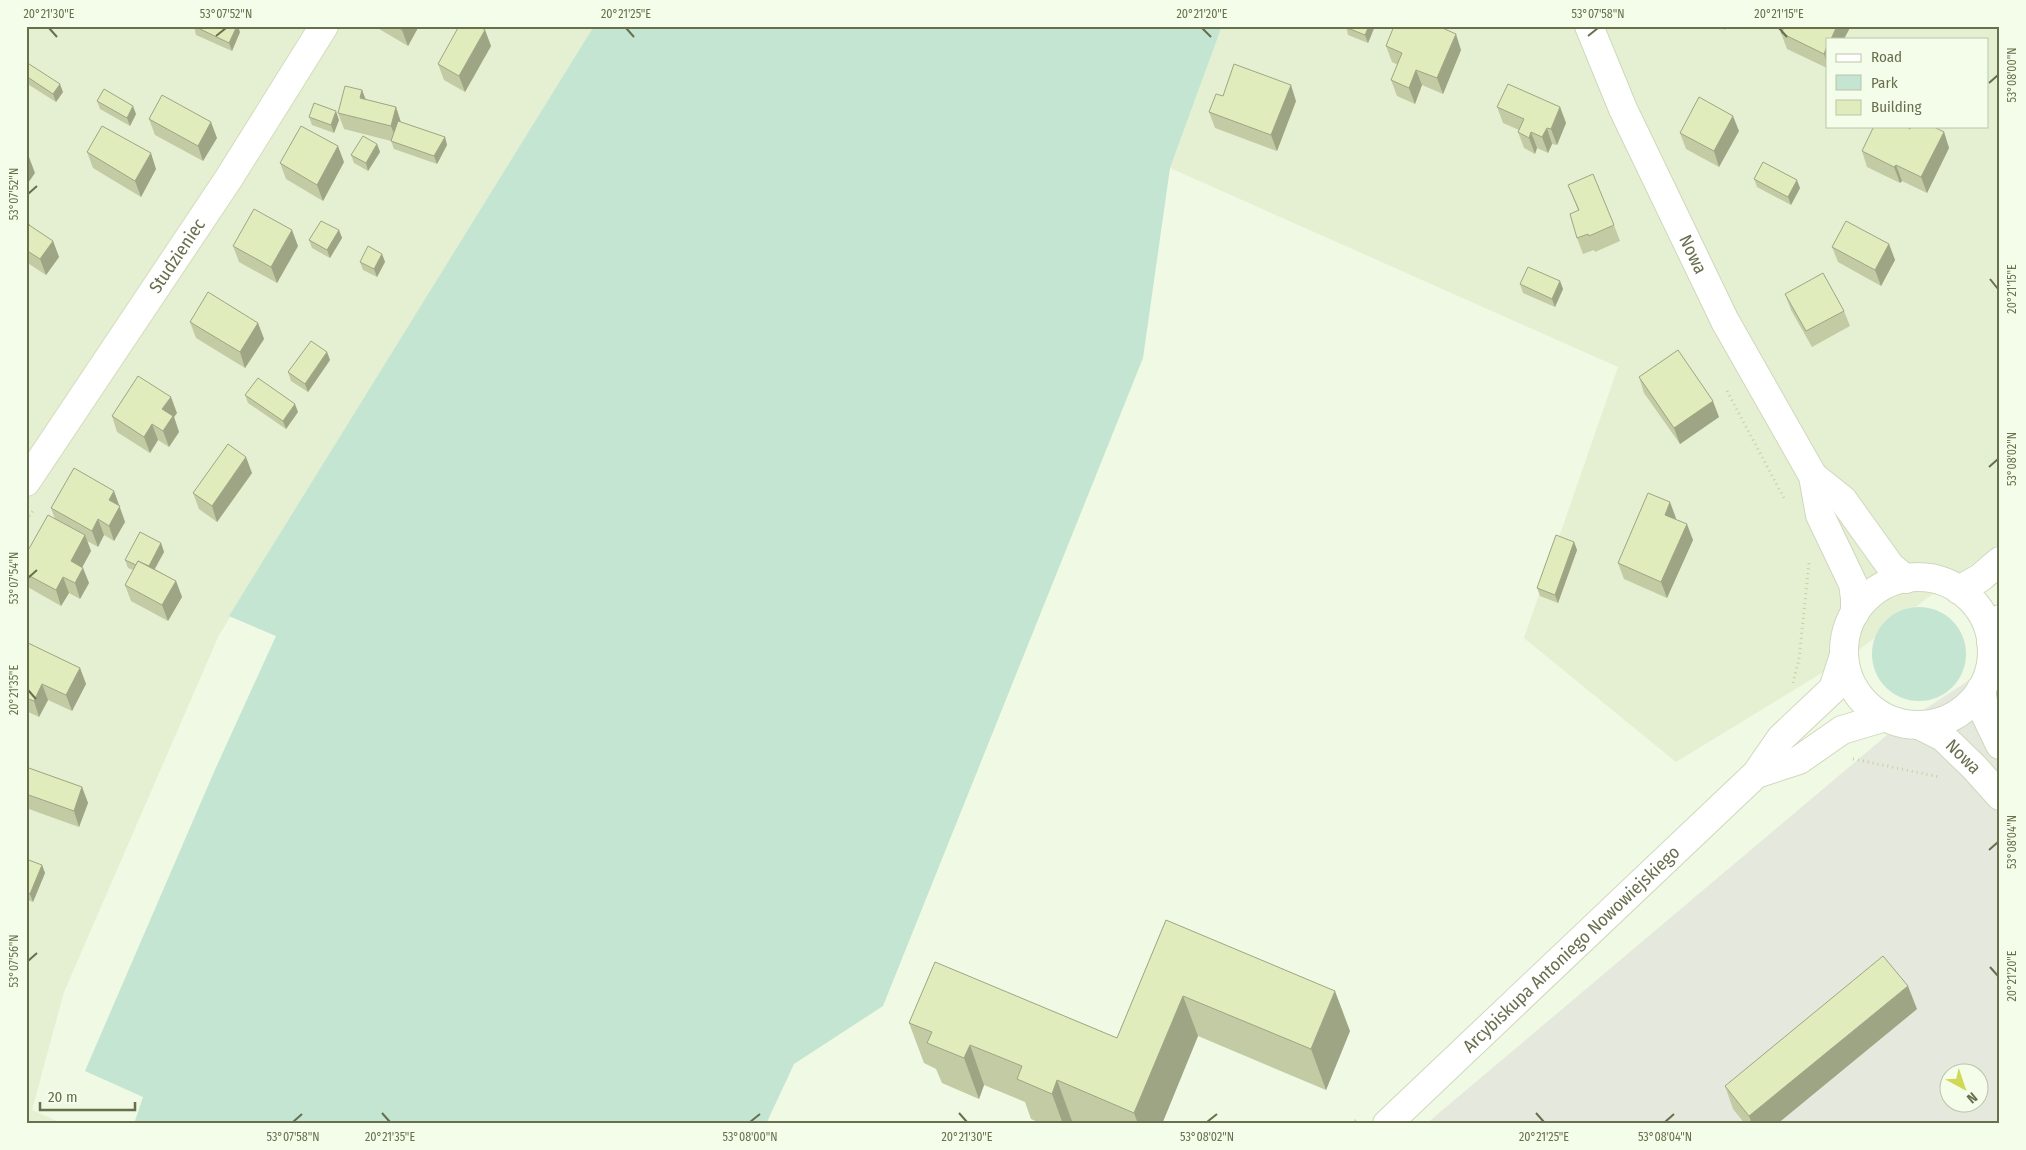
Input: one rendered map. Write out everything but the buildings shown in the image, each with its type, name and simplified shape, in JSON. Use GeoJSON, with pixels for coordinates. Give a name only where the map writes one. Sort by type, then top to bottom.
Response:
{"type":"FeatureCollection","features":[{"type":"Feature","properties":{"kind":"street","name":"Studzieniec"},"geometry":{"type":"LineString","coordinates":[[26,482],[229,178],[324,26]]}},
{"type":"Feature","properties":{"kind":"street","name":"Nowa"},"geometry":{"type":"LineString","coordinates":[[1589,26],[1623,109],[1725,321],[1813,476],[1820,515],[1853,584],[1856,598],[1855,613]]}},
{"type":"Feature","properties":{"kind":"street","name":"Nowa"},"geometry":{"type":"LineString","coordinates":[[1813,476],[1842,500],[1885,559],[1906,579]]}},
{"type":"Feature","properties":{"kind":"street"},"geometry":{"type":"LineString","coordinates":[[1958,590],[1980,578],[2000,561]]}},
{"type":"Feature","properties":{"kind":"street"},"geometry":{"type":"LineString","coordinates":[[1924,578],[1942,581],[1958,590],[1980,612],[1987,626],[1995,630],[1990,666],[1981,689],[1970,704],[1955,715],[1938,722],[1919,725],[1904,724],[1882,718],[1859,697],[1848,677],[1844,655],[1846,633],[1855,613],[1868,596],[1886,585],[1906,579],[1924,578]]}},
{"type":"Feature","properties":{"kind":"street","name":"Arcybiskupa Antoniego Nowowiejskiego"},"geometry":{"type":"LineString","coordinates":[[1375,1120],[1756,774],[1781,738],[1833,689],[1844,655]]}},
{"type":"Feature","properties":{"kind":"street","name":"Nowa"},"geometry":{"type":"LineString","coordinates":[[1981,689],[1985,714],[2000,745]]}},
{"type":"Feature","properties":{"kind":"street","name":"Arcybiskupa Antoniego Nowowiejskiego"},"geometry":{"type":"LineString","coordinates":[[1756,774],[1799,760],[1842,730],[1882,718]]}},
{"type":"Feature","properties":{"kind":"street","name":"Nowa"},"geometry":{"type":"LineString","coordinates":[[1919,725],[1943,737],[2000,796]]}},
{"type":"Feature","properties":{"kind":"path"},"geometry":{"type":"LineString","coordinates":[[1726,388],[1787,505]]}},
{"type":"Feature","properties":{"kind":"path"},"geometry":{"type":"LineString","coordinates":[[1791,687],[1795,680],[1798,659],[1809,560]]}},
{"type":"Feature","properties":{"kind":"path"},"geometry":{"type":"LineString","coordinates":[[1850,758],[1949,779]]}},
{"type":"Feature","properties":{"kind":"path"},"geometry":{"type":"LineString","coordinates":[[1352,1124],[1375,1120]]}},
{"type":"Feature","properties":{"kind":"shaded area"},"geometry":{"type":"Polygon","coordinates":[[[26,26],[594,26],[219,635],[64,992],[32,1110],[64,1124],[26,1124],[26,26]]]}},
{"type":"Feature","properties":{"kind":"shaded area"},"geometry":{"type":"Polygon","coordinates":[[[1222,26],[2000,26],[2000,543],[1856,652],[1676,762],[1524,638],[1618,367],[1170,168],[1222,26]]]}},
{"type":"Feature","properties":{"kind":"shaded area"},"geometry":{"type":"Polygon","coordinates":[[[2000,660],[2000,1124],[1426,1124],[1893,730],[2000,660]]]}},
{"type":"Feature","properties":{"kind":"green space"},"geometry":{"type":"Polygon","coordinates":[[[594,26],[1222,26],[1170,168],[1143,358],[883,1006],[794,1064],[766,1124],[134,1124],[143,1097],[85,1071],[214,772],[276,636],[229,616],[594,26]]]}},
{"type":"Feature","properties":{"kind":"green space"},"geometry":{"type":"Polygon","coordinates":[[[1919,607],[1937,611],[1952,621],[1962,636],[1966,654],[1962,672],[1952,687],[1937,697],[1919,701],[1901,697],[1886,687],[1876,672],[1872,654],[1876,636],[1886,621],[1901,611],[1919,607]]]}}]}
